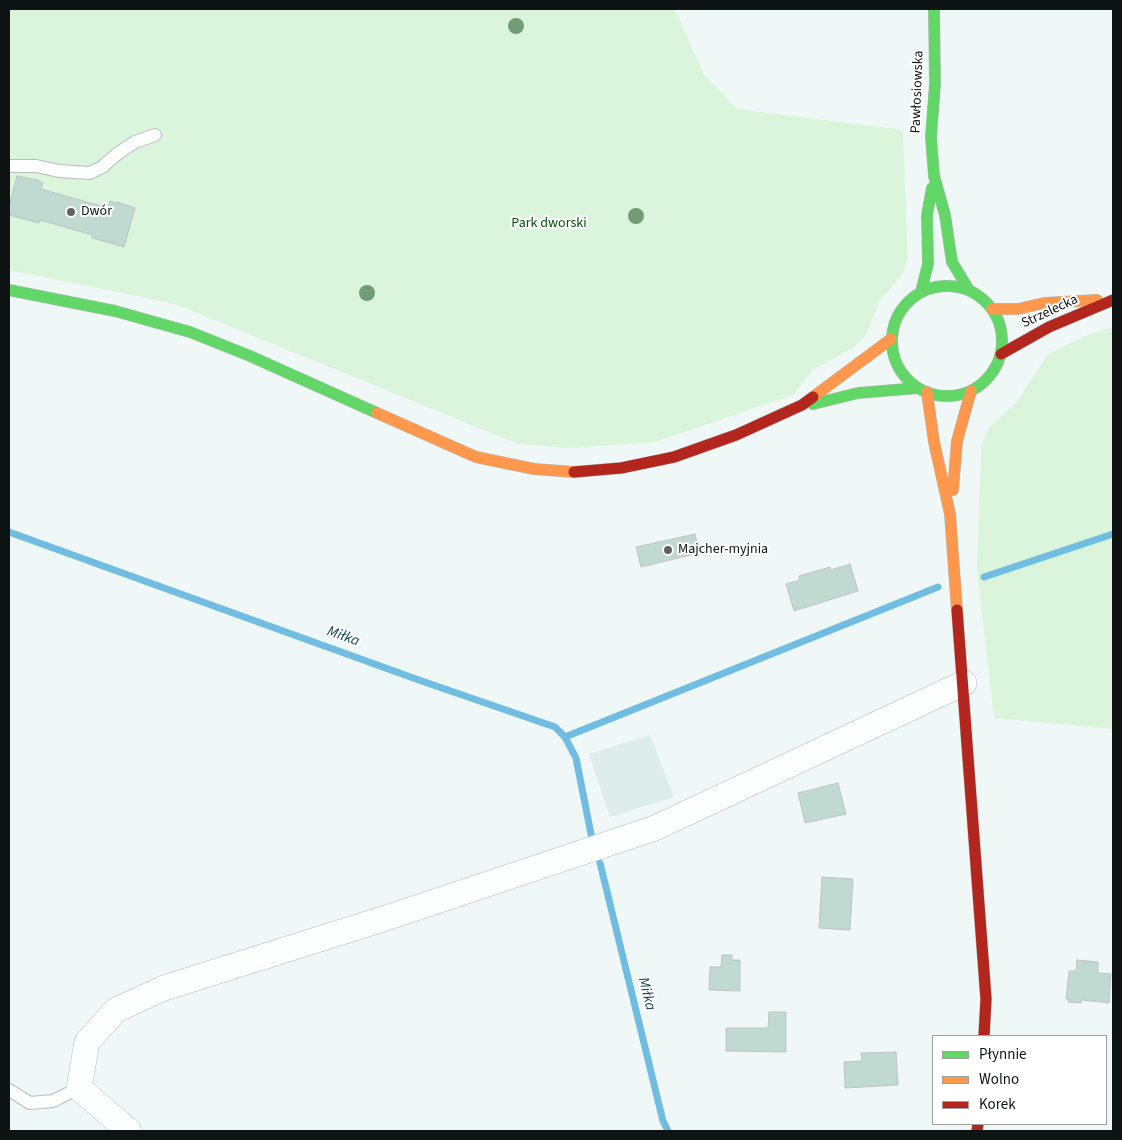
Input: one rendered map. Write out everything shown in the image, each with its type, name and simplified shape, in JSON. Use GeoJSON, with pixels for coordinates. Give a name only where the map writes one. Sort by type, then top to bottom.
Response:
{"type":"FeatureCollection","features":[{"type":"Feature","properties":{"kind":"street","name":"Pawłosiowska"},"geometry":{"type":"LineString","coordinates":[[934,9],[934,84],[931,137],[934,176],[945,215],[952,262],[969,290]]}},
{"type":"Feature","properties":{"kind":"street","name":"Pawłosiowska"},"geometry":{"type":"LineString","coordinates":[[921,292],[928,264],[926,215],[934,176]]}},
{"type":"Feature","properties":{"kind":"street"},"geometry":{"type":"LineString","coordinates":[[937,286],[953,286],[969,290],[982,298],[992,309],[999,322],[1002,338],[1001,354],[997,366],[981,384],[970,391],[949,396],[938,396],[923,390],[901,372],[892,351],[891,339],[894,324],[900,311],[909,300],[921,292],[937,286]]}},
{"type":"Feature","properties":{"kind":"street"},"geometry":{"type":"LineString","coordinates":[[9,290],[115,311],[190,332],[250,356],[476,457],[534,469],[579,472],[621,468],[674,457],[736,435],[802,405],[891,339]]}},
{"type":"Feature","properties":{"kind":"street","name":"Strzelecka"},"geometry":{"type":"LineString","coordinates":[[992,309],[1018,309],[1044,303],[1113,300]]}},
{"type":"Feature","properties":{"kind":"street","name":"Strzelecka"},"geometry":{"type":"LineString","coordinates":[[1001,354],[1049,327],[1113,300]]}},
{"type":"Feature","properties":{"kind":"street"},"geometry":{"type":"LineString","coordinates":[[802,405],[858,393],[923,390]]}},
{"type":"Feature","properties":{"kind":"street"},"geometry":{"type":"LineString","coordinates":[[923,390],[950,514],[986,999],[984,1035]]}},
{"type":"Feature","properties":{"kind":"street"},"geometry":{"type":"LineString","coordinates":[[950,514],[957,442],[970,391]]}},
{"type":"Feature","properties":{"kind":"street"},"geometry":{"type":"LineString","coordinates":[[129,1131],[79,1088],[87,1042],[116,1010],[164,988],[383,919],[655,828],[964,683]]}},
{"type":"Feature","properties":{"kind":"lane"},"geometry":{"type":"LineString","coordinates":[[9,166],[36,166],[59,171],[90,173],[102,167],[135,142],[155,135]]}},
{"type":"Feature","properties":{"kind":"lane"},"geometry":{"type":"LineString","coordinates":[[9,1090],[30,1103],[53,1101],[79,1088]]}},
{"type":"Feature","properties":{"kind":"shaded area"},"geometry":{"type":"Polygon","coordinates":[[[650,735],[674,797],[610,817],[589,754],[650,735]]]}},
{"type":"Feature","properties":{"kind":"green space","name":"Park dworski"},"geometry":{"type":"Polygon","coordinates":[[[9,9],[675,9],[704,75],[737,109],[903,130],[908,260],[903,274],[879,301],[868,331],[863,338],[853,348],[813,370],[793,395],[655,442],[570,448],[518,444],[175,304],[9,270],[9,9]]]}},
{"type":"Feature","properties":{"kind":"green space"},"geometry":{"type":"Polygon","coordinates":[[[1113,327],[1113,729],[994,718],[977,570],[981,447],[988,429],[1017,401],[1048,354],[1088,335],[1113,327]]]}},
{"type":"Feature","properties":{"kind":"building","name":"Dwór"},"geometry":{"type":"Polygon","coordinates":[[[17,176],[43,183],[41,189],[108,208],[110,201],[135,208],[124,247],[92,238],[92,235],[40,220],[39,223],[9,215],[9,207],[17,176]]]}},
{"type":"Feature","properties":{"kind":"building","name":"Majcher-myjnia"},"geometry":{"type":"Polygon","coordinates":[[[695,534],[699,553],[641,567],[636,547],[695,534]]]}},
{"type":"Feature","properties":{"kind":"building"},"geometry":{"type":"Polygon","coordinates":[[[850,564],[858,591],[794,611],[786,584],[800,580],[799,576],[830,567],[831,570],[850,564]]]}},
{"type":"Feature","properties":{"kind":"building"},"geometry":{"type":"Polygon","coordinates":[[[838,783],[846,814],[805,823],[798,793],[838,783]]]}},
{"type":"Feature","properties":{"kind":"building"},"geometry":{"type":"Polygon","coordinates":[[[822,877],[853,879],[850,930],[819,928],[822,877]]]}},
{"type":"Feature","properties":{"kind":"building"},"geometry":{"type":"Polygon","coordinates":[[[722,955],[732,955],[732,960],[740,960],[740,991],[709,990],[710,967],[721,967],[722,955]]]}},
{"type":"Feature","properties":{"kind":"building"},"geometry":{"type":"Polygon","coordinates":[[[1077,960],[1098,962],[1098,973],[1111,974],[1109,1003],[1082,1000],[1081,1003],[1068,1002],[1069,999],[1066,999],[1069,971],[1076,971],[1077,960]]]}},
{"type":"Feature","properties":{"kind":"building"},"geometry":{"type":"Polygon","coordinates":[[[769,1012],[786,1012],[786,1052],[726,1051],[726,1028],[768,1028],[769,1012]]]}},
{"type":"Feature","properties":{"kind":"building"},"geometry":{"type":"Polygon","coordinates":[[[896,1052],[898,1085],[845,1088],[844,1062],[862,1061],[861,1053],[896,1052]]]}},
{"type":"Feature","properties":{"kind":"waterway","name":"Miłka"},"geometry":{"type":"LineString","coordinates":[[9,532],[416,679],[555,727],[565,737],[576,758],[592,839]]}},
{"type":"Feature","properties":{"kind":"waterway"},"geometry":{"type":"LineString","coordinates":[[984,577],[1113,534]]}},
{"type":"Feature","properties":{"kind":"waterway"},"geometry":{"type":"LineString","coordinates":[[565,737],[938,587]]}},
{"type":"Feature","properties":{"kind":"waterway","name":"Miłka"},"geometry":{"type":"LineString","coordinates":[[600,863],[663,1121],[668,1131]]}},
{"type":"Feature","properties":{"kind":"traffic: fast"},"geometry":{"type":"LineString","coordinates":[[934,9],[935,84],[931,137],[934,176],[945,215],[952,262],[969,290]]}},
{"type":"Feature","properties":{"kind":"traffic: fast"},"geometry":{"type":"LineString","coordinates":[[921,292],[928,264],[927,215],[932,188]]}},
{"type":"Feature","properties":{"kind":"traffic: fast"},"geometry":{"type":"LineString","coordinates":[[947,286],[968,290],[986,302],[998,320],[1002,341],[998,362],[986,380],[968,392],[947,396],[926,392],[908,380],[896,362],[892,341],[896,320],[908,302],[926,290],[947,286]]}},
{"type":"Feature","properties":{"kind":"traffic: fast"},"geometry":{"type":"LineString","coordinates":[[9,290],[115,311],[190,332],[250,356],[377,413]]}},
{"type":"Feature","properties":{"kind":"traffic: fast"},"geometry":{"type":"LineString","coordinates":[[813,404],[858,393],[918,388]]}},
{"type":"Feature","properties":{"kind":"traffic: slow"},"geometry":{"type":"LineString","coordinates":[[992,309],[1018,309],[1044,303],[1097,300]]}},
{"type":"Feature","properties":{"kind":"traffic: slow"},"geometry":{"type":"LineString","coordinates":[[813,397],[891,339]]}},
{"type":"Feature","properties":{"kind":"traffic: slow"},"geometry":{"type":"LineString","coordinates":[[953,490],[957,441],[971,391]]}},
{"type":"Feature","properties":{"kind":"traffic: slow"},"geometry":{"type":"LineString","coordinates":[[927,392],[934,442],[950,514],[957,610]]}},
{"type":"Feature","properties":{"kind":"traffic: slow"},"geometry":{"type":"LineString","coordinates":[[377,413],[476,457],[534,469],[574,472]]}},
{"type":"Feature","properties":{"kind":"traffic: jam"},"geometry":{"type":"LineString","coordinates":[[1001,354],[1049,327],[1113,300]]}},
{"type":"Feature","properties":{"kind":"traffic: jam"},"geometry":{"type":"LineString","coordinates":[[574,472],[621,468],[674,457],[736,435],[802,405],[813,397]]}},
{"type":"Feature","properties":{"kind":"traffic: jam"},"geometry":{"type":"LineString","coordinates":[[957,610],[986,999],[984,1035]]}},
{"type":"Feature","properties":{"kind":"traffic: jam"},"geometry":{"type":"LineString","coordinates":[[977,1131],[978,1125]]}},
{"type":"Feature","properties":{"kind":"place","name":"Dwór"},"geometry":{"type":"Point","coordinates":[71,212]}},
{"type":"Feature","properties":{"kind":"place","name":"Majcher-myjnia"},"geometry":{"type":"Point","coordinates":[668,550]}}]}
